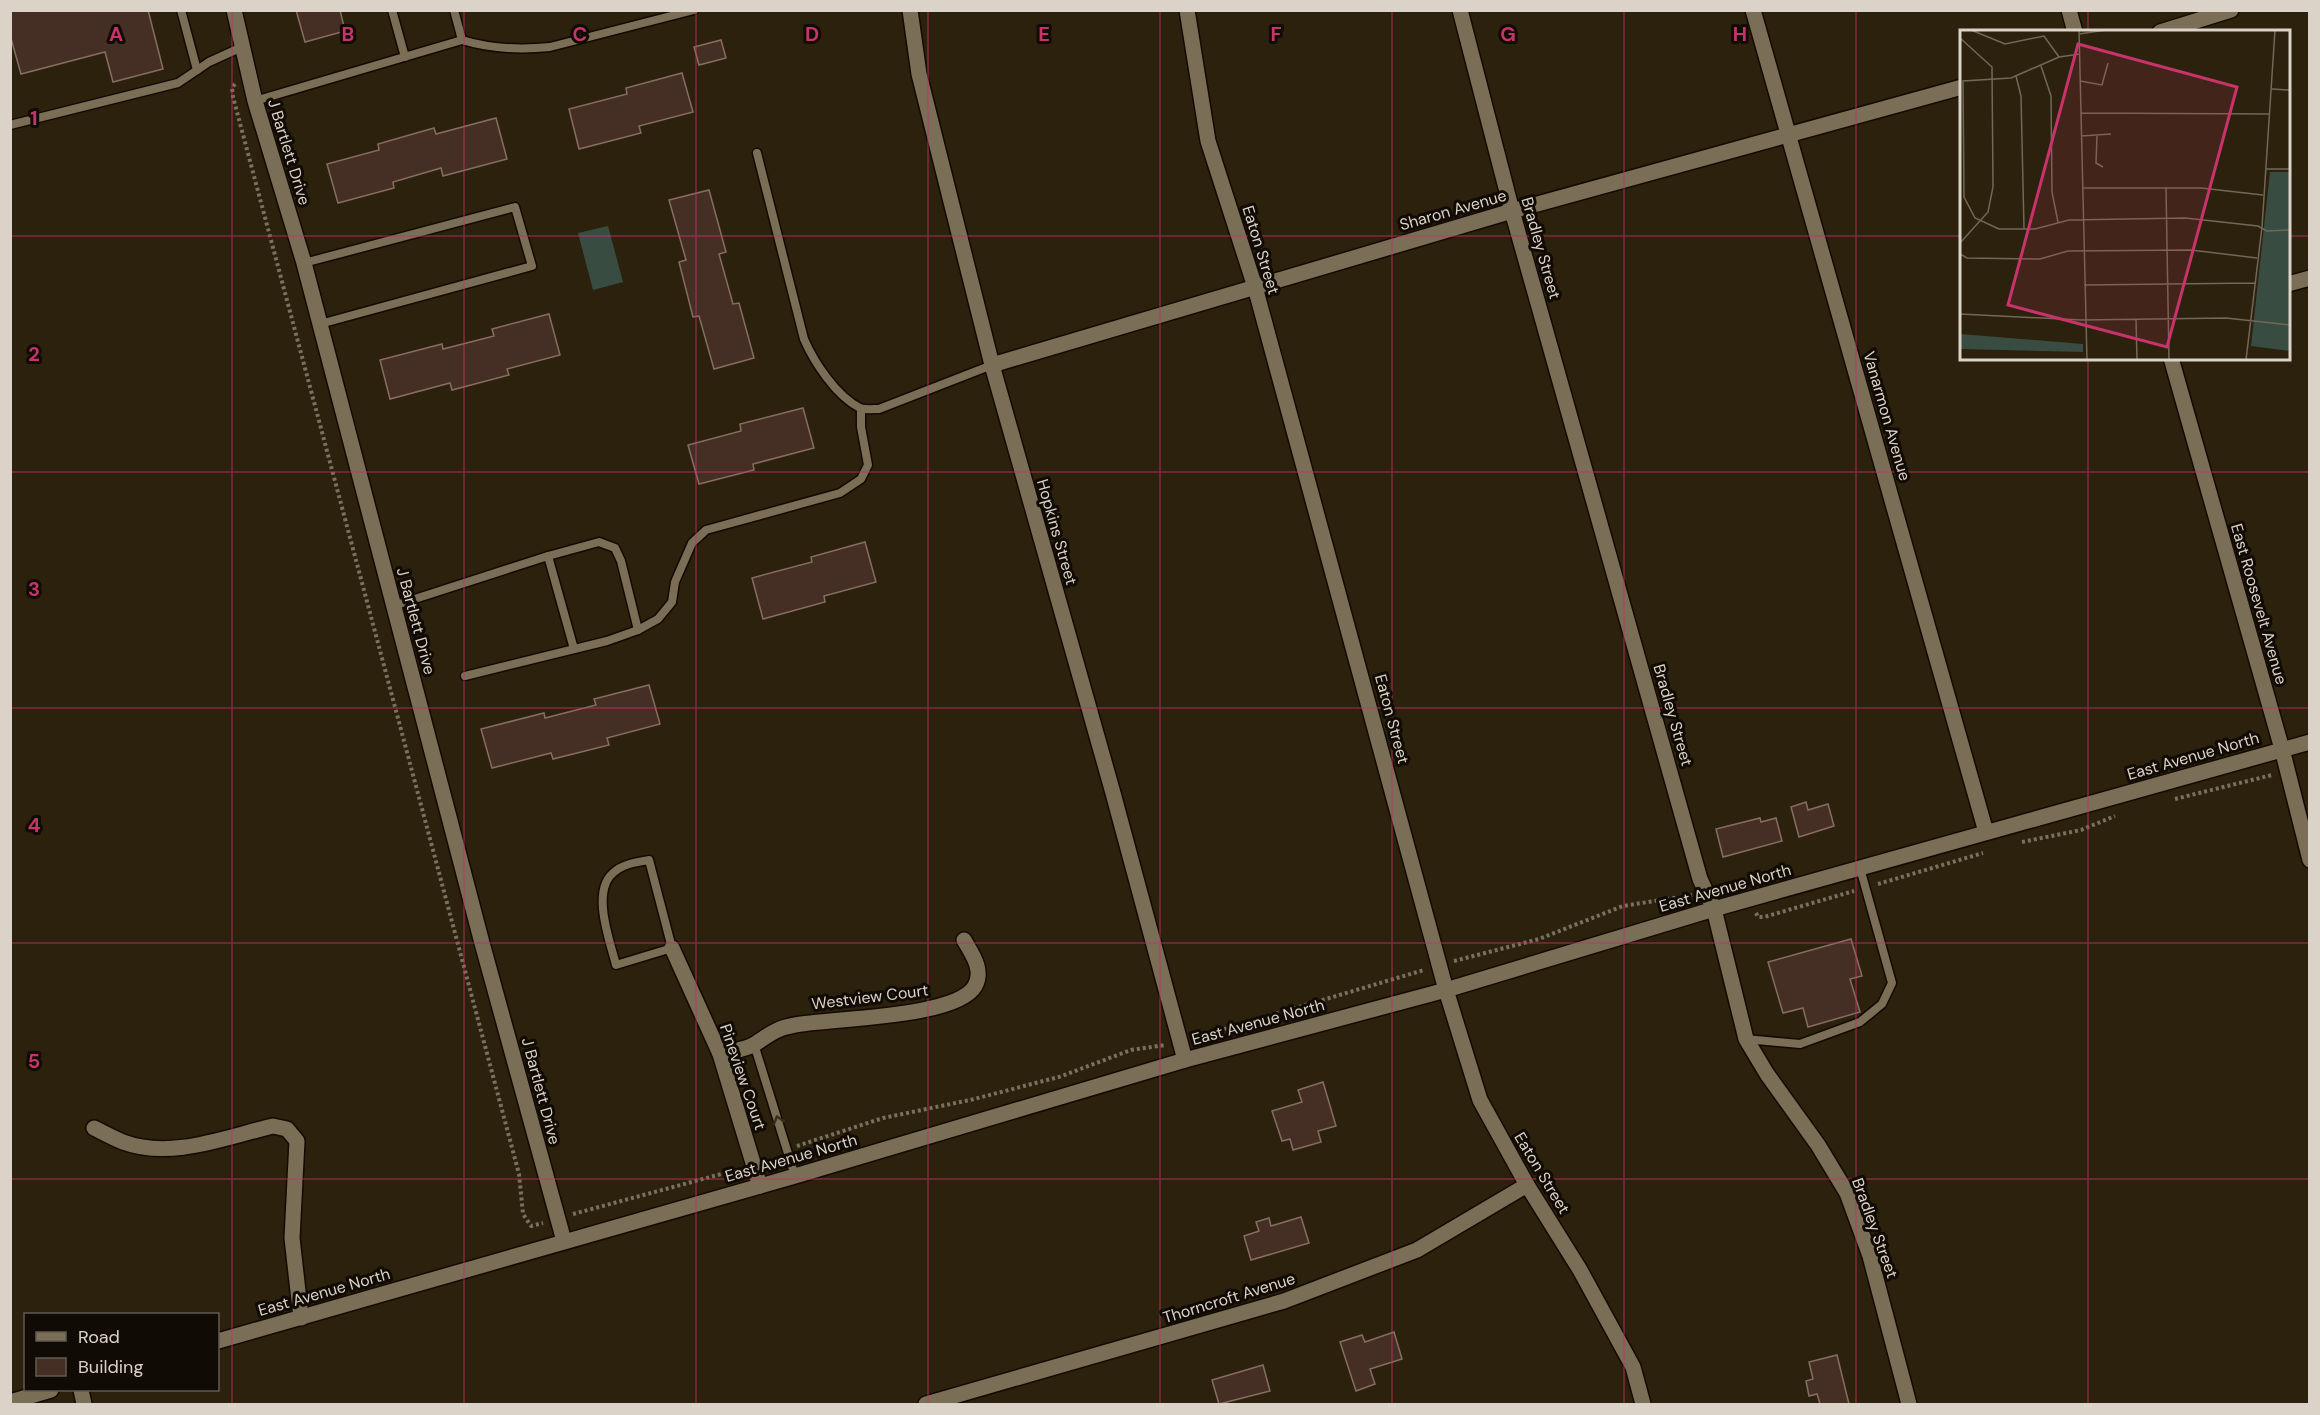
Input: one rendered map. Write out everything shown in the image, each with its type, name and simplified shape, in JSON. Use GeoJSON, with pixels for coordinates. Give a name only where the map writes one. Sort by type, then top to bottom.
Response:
{"type":"FeatureCollection","features":[{"type":"Feature","properties":{"kind":"street","name":"J Bartlett Drive"},"geometry":{"type":"LineString","coordinates":[[234,10],[255,101],[304,263],[482,943],[564,1242]]}},
{"type":"Feature","properties":{"kind":"street","name":"Hopkins Street"},"geometry":{"type":"LineString","coordinates":[[910,10],[919,74],[992,365],[1185,1060]]}},
{"type":"Feature","properties":{"kind":"street","name":"Eaton Street"},"geometry":{"type":"LineString","coordinates":[[1187,10],[1208,141],[1255,287],[1446,990],[1479,1100],[1527,1185],[1580,1270],[1633,1367],[1643,1404]]}},
{"type":"Feature","properties":{"kind":"street","name":"Bradley Street"},"geometry":{"type":"LineString","coordinates":[[1460,10],[1512,211],[1700,879],[1714,909],[1746,1039],[1767,1074],[1818,1145],[1847,1193],[1870,1256],[1909,1404]]}},
{"type":"Feature","properties":{"kind":"street","name":"Vanarmon Avenue"},"geometry":{"type":"LineString","coordinates":[[1753,10],[1986,832]]}},
{"type":"Feature","properties":{"kind":"street"},"geometry":{"type":"LineString","coordinates":[[2069,10],[2074,30]]}},
{"type":"Feature","properties":{"kind":"street"},"geometry":{"type":"LineString","coordinates":[[2166,30],[2231,10]]}},
{"type":"Feature","properties":{"kind":"street","name":"Sharon Avenue"},"geometry":{"type":"LineString","coordinates":[[992,365],[1512,211],[1960,88]]}},
{"type":"Feature","properties":{"kind":"street"},"geometry":{"type":"LineString","coordinates":[[2290,284],[2310,278]]}},
{"type":"Feature","properties":{"kind":"street","name":"East Roosevelt Avenue"},"geometry":{"type":"LineString","coordinates":[[2172,360],[2282,749],[2310,860]]}},
{"type":"Feature","properties":{"kind":"street","name":"East Avenue North"},"geometry":{"type":"LineString","coordinates":[[219,1341],[795,1176],[1185,1060],[1446,990],[1714,909],[2310,742]]}},
{"type":"Feature","properties":{"kind":"street","name":"Westview Court"},"geometry":{"type":"LineString","coordinates":[[720,1054],[754,1044],[771,1031],[785,1027],[809,1022],[922,1011],[966,996],[975,987],[978,966],[964,940]]}},
{"type":"Feature","properties":{"kind":"street","name":"Pineview Court"},"geometry":{"type":"LineString","coordinates":[[672,948],[720,1054],[760,1186]]}},
{"type":"Feature","properties":{"kind":"street"},"geometry":{"type":"LineString","coordinates":[[94,1128],[124,1143],[154,1149],[187,1147],[273,1126],[287,1129],[297,1140],[292,1238],[301,1318]]}},
{"type":"Feature","properties":{"kind":"street","name":"Thorncroft Avenue"},"geometry":{"type":"LineString","coordinates":[[926,1404],[1294,1298],[1417,1250],[1527,1185]]}},
{"type":"Feature","properties":{"kind":"street"},"geometry":{"type":"LineString","coordinates":[[10,1402],[45,1391]]}},
{"type":"Feature","properties":{"kind":"lane"},"geometry":{"type":"LineString","coordinates":[[181,10],[197,70]]}},
{"type":"Feature","properties":{"kind":"lane"},"geometry":{"type":"LineString","coordinates":[[392,10],[405,57]]}},
{"type":"Feature","properties":{"kind":"lane"},"geometry":{"type":"LineString","coordinates":[[454,10],[462,40]]}},
{"type":"Feature","properties":{"kind":"lane"},"geometry":{"type":"LineString","coordinates":[[255,101],[462,40],[483,47],[530,49],[550,47],[694,10]]}},
{"type":"Feature","properties":{"kind":"lane"},"geometry":{"type":"LineString","coordinates":[[10,125],[178,83],[209,62],[242,47]]}},
{"type":"Feature","properties":{"kind":"lane"},"geometry":{"type":"LineString","coordinates":[[757,153],[804,339],[814,361],[843,395],[861,409],[879,409],[992,365]]}},
{"type":"Feature","properties":{"kind":"lane"},"geometry":{"type":"LineString","coordinates":[[304,263],[515,207],[532,266],[320,324]]}},
{"type":"Feature","properties":{"kind":"lane"},"geometry":{"type":"LineString","coordinates":[[465,676],[574,649],[638,630],[658,619],[672,602],[675,582],[684,557],[692,543],[706,530],[840,493],[861,479],[868,465],[861,427],[861,409]]}},
{"type":"Feature","properties":{"kind":"lane"},"geometry":{"type":"LineString","coordinates":[[393,606],[599,542],[615,548],[621,561],[638,630]]}},
{"type":"Feature","properties":{"kind":"lane"},"geometry":{"type":"LineString","coordinates":[[548,556],[574,649]]}},
{"type":"Feature","properties":{"kind":"lane"},"geometry":{"type":"LineString","coordinates":[[649,860],[672,948],[616,964],[602,896],[606,881],[614,872],[649,860]]}},
{"type":"Feature","properties":{"kind":"lane"},"geometry":{"type":"LineString","coordinates":[[1746,1039],[1800,1044],[1860,1022],[1882,1004],[1893,983],[1860,868]]}},
{"type":"Feature","properties":{"kind":"lane"},"geometry":{"type":"LineString","coordinates":[[754,1044],[795,1176]]}},
{"type":"Feature","properties":{"kind":"path"},"geometry":{"type":"LineString","coordinates":[[236,83],[232,88],[233,97],[519,1174],[522,1214],[531,1226],[753,1164]]}},
{"type":"Feature","properties":{"kind":"path"},"geometry":{"type":"LineString","coordinates":[[2169,801],[2255,779]]}},
{"type":"Feature","properties":{"kind":"path"},"geometry":{"type":"LineString","coordinates":[[2019,843],[2080,830],[2121,813]]}},
{"type":"Feature","properties":{"kind":"path"},"geometry":{"type":"LineString","coordinates":[[1749,899],[1758,917],[1764,917],[1987,852]]}},
{"type":"Feature","properties":{"kind":"path"},"geometry":{"type":"LineString","coordinates":[[787,1150],[884,1118],[970,1100],[1059,1077],[1131,1050],[1180,1041],[1440,965],[1539,939],[1623,906],[1690,895],[1706,890]]}},
{"type":"Feature","properties":{"kind":"green space"},"geometry":{"type":"Polygon","coordinates":[[[608,226],[623,282],[593,290],[578,233],[608,226]]]}},
{"type":"Feature","properties":{"kind":"building"},"geometry":{"type":"Polygon","coordinates":[[[10,10],[148,10],[163,69],[113,82],[105,52],[21,74],[10,35],[10,10]]]}},
{"type":"Feature","properties":{"kind":"building"},"geometry":{"type":"Polygon","coordinates":[[[296,10],[340,10],[345,31],[305,42],[296,10]]]}},
{"type":"Feature","properties":{"kind":"building"},"geometry":{"type":"Polygon","coordinates":[[[721,40],[726,58],[699,65],[694,47],[721,40]]]}},
{"type":"Feature","properties":{"kind":"building"},"geometry":{"type":"Polygon","coordinates":[[[682,73],[693,112],[639,126],[641,133],[579,149],[569,109],[627,94],[626,88],[682,73]]]}},
{"type":"Feature","properties":{"kind":"building"},"geometry":{"type":"Polygon","coordinates":[[[496,118],[507,159],[443,176],[441,168],[393,182],[394,188],[338,203],[327,164],[379,150],[378,144],[434,128],[436,134],[496,118]]]}},
{"type":"Feature","properties":{"kind":"building"},"geometry":{"type":"Polygon","coordinates":[[[709,190],[726,252],[719,254],[733,304],[739,303],[754,358],[714,369],[699,316],[693,317],[679,262],[686,260],[669,200],[709,190]]]}},
{"type":"Feature","properties":{"kind":"building"},"geometry":{"type":"Polygon","coordinates":[[[549,314],[560,355],[507,369],[509,375],[452,390],[450,383],[390,399],[380,360],[442,344],[443,349],[494,336],[492,329],[549,314]]]}},
{"type":"Feature","properties":{"kind":"building"},"geometry":{"type":"Polygon","coordinates":[[[803,408],[814,448],[753,464],[754,470],[699,484],[688,445],[741,431],[740,424],[803,408]]]}},
{"type":"Feature","properties":{"kind":"building"},"geometry":{"type":"Polygon","coordinates":[[[865,542],[876,582],[824,596],[825,602],[763,619],[752,578],[812,562],[811,557],[865,542]]]}},
{"type":"Feature","properties":{"kind":"building"},"geometry":{"type":"Polygon","coordinates":[[[649,685],[660,724],[607,738],[609,745],[553,759],[551,753],[492,768],[481,729],[544,713],[545,718],[596,705],[594,699],[649,685]]]}},
{"type":"Feature","properties":{"kind":"building"},"geometry":{"type":"Polygon","coordinates":[[[1806,802],[1808,810],[1828,804],[1834,826],[1799,837],[1791,807],[1806,802]]]}},
{"type":"Feature","properties":{"kind":"building"},"geometry":{"type":"Polygon","coordinates":[[[1760,818],[1761,822],[1776,818],[1782,841],[1723,857],[1716,829],[1760,818]]]}},
{"type":"Feature","properties":{"kind":"building"},"geometry":{"type":"Polygon","coordinates":[[[1851,939],[1862,976],[1850,979],[1860,1012],[1808,1027],[1803,1008],[1783,1013],[1768,962],[1851,939]]]}},
{"type":"Feature","properties":{"kind":"building"},"geometry":{"type":"Polygon","coordinates":[[[1323,1082],[1336,1126],[1318,1131],[1321,1142],[1293,1150],[1290,1139],[1282,1141],[1272,1111],[1302,1102],[1298,1090],[1323,1082]]]}},
{"type":"Feature","properties":{"kind":"building"},"geometry":{"type":"Polygon","coordinates":[[[1301,1217],[1309,1243],[1251,1260],[1244,1236],[1259,1231],[1256,1222],[1269,1218],[1271,1226],[1301,1217]]]}},
{"type":"Feature","properties":{"kind":"building"},"geometry":{"type":"Polygon","coordinates":[[[1394,1332],[1402,1359],[1370,1369],[1375,1384],[1356,1391],[1340,1342],[1362,1335],[1365,1342],[1394,1332]]]}},
{"type":"Feature","properties":{"kind":"building"},"geometry":{"type":"Polygon","coordinates":[[[1837,1355],[1849,1404],[1820,1404],[1817,1394],[1809,1396],[1806,1381],[1813,1379],[1809,1362],[1837,1355]]]}},
{"type":"Feature","properties":{"kind":"building"},"geometry":{"type":"Polygon","coordinates":[[[1263,1365],[1270,1391],[1219,1404],[1212,1380],[1263,1365]]]}}]}
